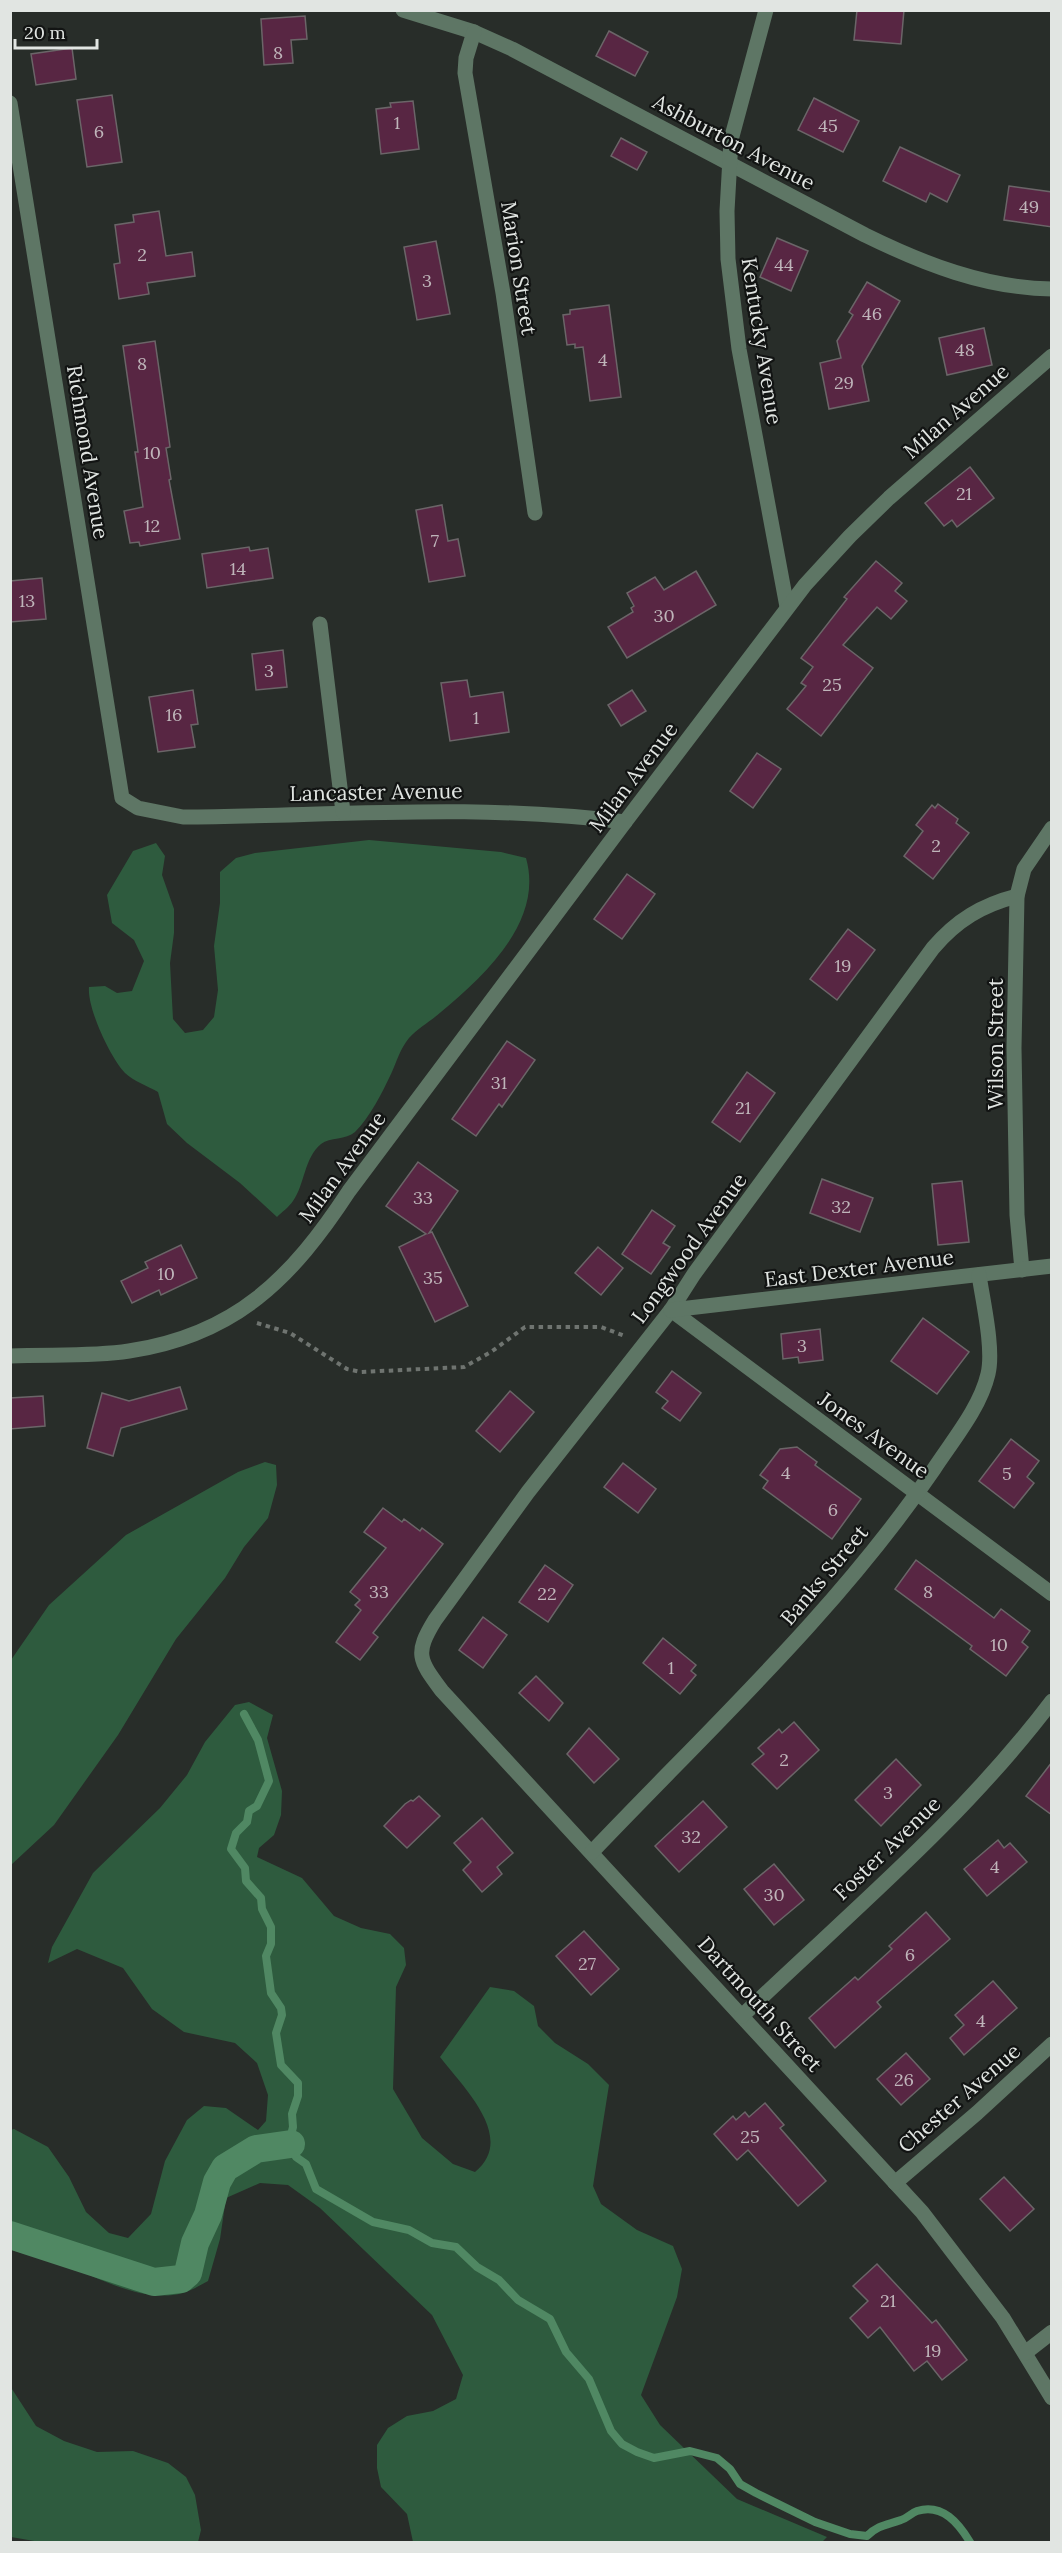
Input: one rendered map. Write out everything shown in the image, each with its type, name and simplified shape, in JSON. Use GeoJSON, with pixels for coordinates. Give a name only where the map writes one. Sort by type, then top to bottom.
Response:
{"type":"FeatureCollection","features":[{"type":"Feature","properties":{"kind":"street","name":"Ashburton Avenue"},"geometry":{"type":"LineString","coordinates":[[403,10],[433,14],[561,74],[918,260],[975,279],[1052,289]]}},
{"type":"Feature","properties":{"kind":"street","name":"Kentucky Avenue"},"geometry":{"type":"LineString","coordinates":[[766,10],[735,121],[729,163],[728,259],[732,302],[788,607]]}},
{"type":"Feature","properties":{"kind":"street","name":"Marion Street"},"geometry":{"type":"LineString","coordinates":[[474,32],[466,58],[465,73],[502,293],[535,513]]}},
{"type":"Feature","properties":{"kind":"street","name":"Richmond Avenue"},"geometry":{"type":"LineString","coordinates":[[10,103],[119,789],[122,798],[129,804]]}},
{"type":"Feature","properties":{"kind":"street","name":"Milan Avenue"},"geometry":{"type":"LineString","coordinates":[[10,1356],[128,1351],[196,1335],[252,1303],[294,1264],[324,1228],[349,1191],[625,822],[823,563],[889,498],[1052,356]]}},
{"type":"Feature","properties":{"kind":"street"},"geometry":{"type":"LineString","coordinates":[[320,624],[343,812]]}},
{"type":"Feature","properties":{"kind":"street","name":"Lancaster Avenue"},"geometry":{"type":"LineString","coordinates":[[129,804],[150,811],[183,817],[468,811],[542,814],[625,822]]}},
{"type":"Feature","properties":{"kind":"street","name":"Wilson Street"},"geometry":{"type":"LineString","coordinates":[[1022,1270],[1017,1215],[1014,1048],[1017,896],[1024,869],[1052,828]]}},
{"type":"Feature","properties":{"kind":"street","name":"Longwood Avenue"},"geometry":{"type":"LineString","coordinates":[[420,1653],[423,1640],[435,1620],[528,1492],[671,1310],[694,1274],[933,948],[973,912],[986,905],[1017,896]]}},
{"type":"Feature","properties":{"kind":"street","name":"East Dexter Avenue"},"geometry":{"type":"LineString","coordinates":[[671,1310],[1052,1266]]}},
{"type":"Feature","properties":{"kind":"street","name":"Banks Street"},"geometry":{"type":"LineString","coordinates":[[592,1852],[792,1647],[917,1493],[961,1428],[987,1379],[989,1356],[979,1275]]}},
{"type":"Feature","properties":{"kind":"street","name":"Jones Avenue"},"geometry":{"type":"LineString","coordinates":[[671,1310],[1052,1594]]}},
{"type":"Feature","properties":{"kind":"street","name":"Dartmouth Street"},"geometry":{"type":"LineString","coordinates":[[420,1653],[424,1666],[442,1691],[895,2183],[949,2246],[1025,2353],[1052,2398]]}},
{"type":"Feature","properties":{"kind":"street","name":"Foster Avenue"},"geometry":{"type":"LineString","coordinates":[[742,2016],[925,1843],[1008,1757],[1052,1701]]}},
{"type":"Feature","properties":{"kind":"street","name":"Chester Avenue"},"geometry":{"type":"LineString","coordinates":[[895,2183],[977,2113],[1052,2044]]}},
{"type":"Feature","properties":{"kind":"street"},"geometry":{"type":"LineString","coordinates":[[1025,2353],[1052,2332]]}},
{"type":"Feature","properties":{"kind":"path"},"geometry":{"type":"LineString","coordinates":[[236,1314],[266,1328],[290,1333],[347,1369],[361,1372],[464,1367],[525,1327],[601,1327],[645,1343]]}},
{"type":"Feature","properties":{"kind":"green space"},"geometry":{"type":"Polygon","coordinates":[[[369,840],[501,852],[526,858],[529,881],[526,903],[519,925],[492,964],[458,997],[409,1038],[380,1097],[355,1132],[329,1140],[315,1150],[297,1194],[290,1205],[277,1217],[240,1183],[187,1143],[167,1124],[158,1092],[125,1073],[106,1044],[92,1007],[89,987],[105,986],[117,993],[132,991],[144,961],[134,940],[112,923],[107,895],[133,851],[156,843],[165,856],[162,875],[174,909],[170,963],[173,1019],[185,1033],[203,1030],[214,1017],[218,990],[214,946],[220,903],[220,872],[236,858],[255,853],[369,840]]]}},
{"type":"Feature","properties":{"kind":"green space"},"geometry":{"type":"Polygon","coordinates":[[[265,1462],[276,1465],[277,1485],[268,1518],[244,1547],[225,1578],[176,1639],[118,1735],[54,1825],[11,1865],[11,1660],[49,1605],[126,1535],[238,1472],[265,1462]]]}},
{"type":"Feature","properties":{"kind":"green space"},"geometry":{"type":"Polygon","coordinates":[[[249,1702],[273,1715],[267,1738],[282,1791],[281,1815],[274,1835],[259,1848],[257,1857],[302,1878],[334,1916],[361,1928],[390,1934],[404,1948],[406,1965],[396,1987],[393,2089],[422,2138],[453,2164],[475,2172],[486,2159],[490,2144],[488,2129],[482,2113],[440,2057],[490,1987],[514,1991],[534,2006],[538,2026],[555,2043],[588,2064],[609,2085],[593,2186],[601,2204],[637,2230],[673,2246],[682,2269],[677,2297],[641,2395],[660,2425],[737,2499],[827,2537],[822,2542],[413,2542],[407,2514],[381,2487],[377,2468],[377,2445],[388,2428],[407,2416],[433,2411],[456,2399],[463,2375],[432,2315],[320,2208],[288,2185],[260,2183],[226,2198],[220,2239],[208,2281],[183,2293],[162,2296],[140,2293],[118,2287],[53,2259],[11,2248],[11,2130],[14,2129],[48,2147],[69,2177],[86,2212],[109,2233],[128,2238],[151,2214],[165,2161],[187,2120],[204,2106],[226,2108],[258,2130],[266,2121],[268,2095],[257,2063],[235,2043],[184,2032],[152,2009],[123,1968],[77,1949],[48,1963],[52,1947],[93,1873],[160,1808],[187,1775],[205,1742],[235,1705],[249,1702]]]}},
{"type":"Feature","properties":{"kind":"green space"},"geometry":{"type":"Polygon","coordinates":[[[10,2386],[36,2426],[64,2441],[97,2452],[133,2451],[168,2463],[186,2477],[195,2495],[201,2530],[198,2542],[40,2542],[11,2537],[10,2386]]]}},
{"type":"Feature","properties":{"kind":"building"},"geometry":{"type":"Polygon","coordinates":[[[857,10],[904,10],[901,44],[854,40],[857,10]]]}},
{"type":"Feature","properties":{"kind":"building"},"geometry":{"type":"Polygon","coordinates":[[[305,16],[307,39],[291,40],[293,63],[264,65],[261,19],[305,16]]]}},
{"type":"Feature","properties":{"kind":"building"},"geometry":{"type":"Polygon","coordinates":[[[609,31],[648,52],[635,76],[596,56],[609,31]]]}},
{"type":"Feature","properties":{"kind":"building"},"geometry":{"type":"Polygon","coordinates":[[[72,48],[76,79],[36,85],[31,54],[72,48]]]}},
{"type":"Feature","properties":{"kind":"building"},"geometry":{"type":"Polygon","coordinates":[[[112,95],[122,162],[87,167],[77,100],[112,95]]]}},
{"type":"Feature","properties":{"kind":"building"},"geometry":{"type":"Polygon","coordinates":[[[814,98],[859,121],[843,152],[798,130],[814,98]]]}},
{"type":"Feature","properties":{"kind":"building"},"geometry":{"type":"Polygon","coordinates":[[[413,101],[419,149],[381,154],[376,109],[391,107],[390,103],[413,101]]]}},
{"type":"Feature","properties":{"kind":"building"},"geometry":{"type":"Polygon","coordinates":[[[621,138],[647,152],[637,170],[611,156],[621,138]]]}},
{"type":"Feature","properties":{"kind":"building"},"geometry":{"type":"Polygon","coordinates":[[[900,147],[960,175],[947,202],[930,193],[926,202],[883,181],[900,147]]]}},
{"type":"Feature","properties":{"kind":"building"},"geometry":{"type":"Polygon","coordinates":[[[1009,186],[1052,192],[1052,227],[1004,220],[1009,186]]]}},
{"type":"Feature","properties":{"kind":"building"},"geometry":{"type":"Polygon","coordinates":[[[159,211],[166,256],[192,252],[195,276],[147,283],[149,294],[119,299],[114,264],[120,263],[115,225],[134,222],[133,215],[159,211]]]}},
{"type":"Feature","properties":{"kind":"building"},"geometry":{"type":"Polygon","coordinates":[[[777,238],[808,251],[791,291],[760,277],[777,238]]]}},
{"type":"Feature","properties":{"kind":"building"},"geometry":{"type":"Polygon","coordinates":[[[436,241],[450,314],[417,320],[404,247],[436,241]]]}},
{"type":"Feature","properties":{"kind":"building"},"geometry":{"type":"Polygon","coordinates":[[[867,282],[900,301],[862,366],[869,401],[829,409],[820,363],[841,358],[837,341],[853,315],[849,312],[867,282]]]}},
{"type":"Feature","properties":{"kind":"building"},"geometry":{"type":"Polygon","coordinates":[[[609,305],[621,397],[590,401],[583,347],[575,348],[575,344],[567,345],[563,315],[570,314],[570,310],[609,305]]]}},
{"type":"Feature","properties":{"kind":"building"},"geometry":{"type":"Polygon","coordinates":[[[984,328],[992,365],[947,375],[939,338],[984,328]]]}},
{"type":"Feature","properties":{"kind":"building"},"geometry":{"type":"Polygon","coordinates":[[[155,341],[170,447],[166,448],[171,479],[169,480],[180,539],[140,546],[139,542],[130,543],[124,511],[143,507],[135,452],[138,452],[123,346],[155,341]]]}},
{"type":"Feature","properties":{"kind":"building"},"geometry":{"type":"Polygon","coordinates":[[[970,467],[994,498],[957,527],[952,520],[944,526],[925,503],[970,467]]]}},
{"type":"Feature","properties":{"kind":"building"},"geometry":{"type":"Polygon","coordinates":[[[442,505],[448,541],[458,539],[465,576],[429,582],[416,510],[442,505]]]}},
{"type":"Feature","properties":{"kind":"building"},"geometry":{"type":"Polygon","coordinates":[[[249,547],[250,551],[268,548],[273,578],[207,588],[202,554],[249,547]]]}},
{"type":"Feature","properties":{"kind":"building"},"geometry":{"type":"Polygon","coordinates":[[[876,561],[902,583],[895,591],[907,601],[891,619],[877,607],[843,645],[873,668],[821,736],[787,709],[806,686],[801,683],[813,667],[801,658],[847,599],[844,597],[876,561]]]}},
{"type":"Feature","properties":{"kind":"building"},"geometry":{"type":"Polygon","coordinates":[[[696,571],[716,605],[627,658],[608,627],[633,612],[631,608],[634,606],[627,593],[655,577],[664,590],[696,571]]]}},
{"type":"Feature","properties":{"kind":"building"},"geometry":{"type":"Polygon","coordinates":[[[42,578],[46,619],[10,622],[10,581],[42,578]]]}},
{"type":"Feature","properties":{"kind":"building"},"geometry":{"type":"Polygon","coordinates":[[[283,650],[287,687],[256,690],[252,654],[283,650]]]}},
{"type":"Feature","properties":{"kind":"building"},"geometry":{"type":"Polygon","coordinates":[[[467,680],[470,697],[503,692],[509,732],[450,741],[441,683],[467,680]]]}},
{"type":"Feature","properties":{"kind":"building"},"geometry":{"type":"Polygon","coordinates":[[[193,690],[198,724],[191,725],[195,747],[158,752],[149,697],[193,690]]]}},
{"type":"Feature","properties":{"kind":"building"},"geometry":{"type":"Polygon","coordinates":[[[632,690],[646,711],[621,726],[608,705],[632,690]]]}},
{"type":"Feature","properties":{"kind":"building"},"geometry":{"type":"Polygon","coordinates":[[[757,753],[781,769],[753,808],[730,791],[757,753]]]}},
{"type":"Feature","properties":{"kind":"building"},"geometry":{"type":"Polygon","coordinates":[[[938,804],[958,819],[956,823],[969,833],[933,879],[904,856],[923,831],[916,825],[932,805],[935,808],[938,804]]]}},
{"type":"Feature","properties":{"kind":"building"},"geometry":{"type":"Polygon","coordinates":[[[627,874],[655,894],[622,939],[594,919],[627,874]]]}},
{"type":"Feature","properties":{"kind":"building"},"geometry":{"type":"Polygon","coordinates":[[[848,929],[875,950],[837,1000],[810,979],[848,929]]]}},
{"type":"Feature","properties":{"kind":"building"},"geometry":{"type":"Polygon","coordinates":[[[507,1041],[535,1060],[502,1107],[499,1104],[476,1136],[452,1119],[507,1041]]]}},
{"type":"Feature","properties":{"kind":"building"},"geometry":{"type":"Polygon","coordinates":[[[747,1072],[775,1093],[740,1142],[712,1122],[747,1072]]]}},
{"type":"Feature","properties":{"kind":"building"},"geometry":{"type":"Polygon","coordinates":[[[418,1162],[458,1191],[429,1233],[432,1232],[468,1306],[435,1322],[399,1247],[426,1234],[386,1206],[418,1162]]]}},
{"type":"Feature","properties":{"kind":"building"},"geometry":{"type":"Polygon","coordinates":[[[822,1179],[873,1198],[860,1232],[810,1213],[822,1179]]]}},
{"type":"Feature","properties":{"kind":"building"},"geometry":{"type":"Polygon","coordinates":[[[962,1181],[969,1242],[938,1245],[932,1184],[962,1181]]]}},
{"type":"Feature","properties":{"kind":"building"},"geometry":{"type":"Polygon","coordinates":[[[652,1210],[675,1226],[663,1243],[670,1247],[651,1274],[622,1254],[652,1210]]]}},
{"type":"Feature","properties":{"kind":"building"},"geometry":{"type":"Polygon","coordinates":[[[181,1245],[197,1278],[161,1295],[159,1290],[132,1303],[121,1281],[148,1268],[145,1262],[181,1245]]]}},
{"type":"Feature","properties":{"kind":"building"},"geometry":{"type":"Polygon","coordinates":[[[598,1247],[623,1268],[601,1295],[575,1273],[598,1247]]]}},
{"type":"Feature","properties":{"kind":"building"},"geometry":{"type":"Polygon","coordinates":[[[923,1318],[969,1352],[937,1394],[891,1361],[923,1318]]]}},
{"type":"Feature","properties":{"kind":"building"},"geometry":{"type":"Polygon","coordinates":[[[820,1329],[823,1360],[799,1363],[798,1357],[783,1359],[781,1334],[820,1329]]]}},
{"type":"Feature","properties":{"kind":"building"},"geometry":{"type":"Polygon","coordinates":[[[672,1371],[701,1393],[680,1421],[662,1408],[668,1401],[656,1392],[672,1371]]]}},
{"type":"Feature","properties":{"kind":"building"},"geometry":{"type":"Polygon","coordinates":[[[180,1387],[187,1409],[121,1428],[113,1456],[87,1448],[102,1393],[129,1401],[180,1387]]]}},
{"type":"Feature","properties":{"kind":"building"},"geometry":{"type":"Polygon","coordinates":[[[510,1391],[534,1412],[500,1452],[476,1431],[510,1391]]]}},
{"type":"Feature","properties":{"kind":"building"},"geometry":{"type":"Polygon","coordinates":[[[43,1396],[45,1426],[10,1429],[10,1398],[43,1396]]]}},
{"type":"Feature","properties":{"kind":"building"},"geometry":{"type":"Polygon","coordinates":[[[1011,1439],[1039,1461],[1027,1477],[1034,1483],[1014,1508],[979,1481],[1011,1439]]]}},
{"type":"Feature","properties":{"kind":"building"},"geometry":{"type":"Polygon","coordinates":[[[797,1447],[817,1462],[815,1465],[861,1499],[832,1539],[763,1488],[768,1481],[760,1475],[780,1449],[797,1447]]]}},
{"type":"Feature","properties":{"kind":"building"},"geometry":{"type":"Polygon","coordinates":[[[623,1463],[656,1489],[638,1513],[604,1487],[623,1463]]]}},
{"type":"Feature","properties":{"kind":"building"},"geometry":{"type":"Polygon","coordinates":[[[383,1508],[402,1522],[404,1519],[420,1531],[422,1528],[443,1544],[373,1633],[378,1637],[360,1660],[336,1642],[361,1610],[355,1605],[360,1600],[350,1592],[386,1548],[364,1532],[383,1508]]]}},
{"type":"Feature","properties":{"kind":"building"},"geometry":{"type":"Polygon","coordinates":[[[916,1560],[994,1618],[1001,1609],[1030,1631],[1022,1642],[1028,1647],[1006,1676],[970,1649],[972,1646],[895,1589],[916,1560]]]}},
{"type":"Feature","properties":{"kind":"building"},"geometry":{"type":"Polygon","coordinates":[[[545,1565],[573,1585],[548,1622],[519,1602],[545,1565]]]}},
{"type":"Feature","properties":{"kind":"building"},"geometry":{"type":"Polygon","coordinates":[[[483,1617],[507,1635],[483,1668],[459,1650],[483,1617]]]}},
{"type":"Feature","properties":{"kind":"building"},"geometry":{"type":"Polygon","coordinates":[[[663,1638],[696,1665],[691,1671],[696,1675],[680,1694],[643,1663],[663,1638]]]}},
{"type":"Feature","properties":{"kind":"building"},"geometry":{"type":"Polygon","coordinates":[[[536,1676],[563,1703],[549,1721],[519,1693],[536,1676]]]}},
{"type":"Feature","properties":{"kind":"building"},"geometry":{"type":"Polygon","coordinates":[[[794,1722],[819,1750],[777,1789],[752,1764],[764,1754],[758,1748],[779,1729],[782,1733],[794,1722]]]}},
{"type":"Feature","properties":{"kind":"building"},"geometry":{"type":"Polygon","coordinates":[[[589,1728],[619,1759],[594,1783],[567,1754],[589,1728]]]}},
{"type":"Feature","properties":{"kind":"building"},"geometry":{"type":"Polygon","coordinates":[[[896,1759],[921,1785],[881,1826],[855,1800],[896,1759]]]}},
{"type":"Feature","properties":{"kind":"building"},"geometry":{"type":"Polygon","coordinates":[[[1052,1762],[1052,1815],[1026,1796],[1052,1762]]]}},
{"type":"Feature","properties":{"kind":"building"},"geometry":{"type":"Polygon","coordinates":[[[419,1796],[440,1816],[407,1848],[384,1826],[405,1804],[419,1796]]]}},
{"type":"Feature","properties":{"kind":"building"},"geometry":{"type":"Polygon","coordinates":[[[703,1801],[727,1827],[679,1872],[655,1846],[703,1801]]]}},
{"type":"Feature","properties":{"kind":"building"},"geometry":{"type":"Polygon","coordinates":[[[482,1818],[513,1853],[497,1867],[502,1874],[482,1892],[463,1870],[471,1862],[454,1843],[482,1818]]]}},
{"type":"Feature","properties":{"kind":"building"},"geometry":{"type":"Polygon","coordinates":[[[998,1840],[1004,1848],[1010,1843],[1027,1862],[987,1896],[964,1869],[998,1840]]]}},
{"type":"Feature","properties":{"kind":"building"},"geometry":{"type":"Polygon","coordinates":[[[774,1864],[804,1900],[774,1925],[744,1889],[774,1864]]]}},
{"type":"Feature","properties":{"kind":"building"},"geometry":{"type":"Polygon","coordinates":[[[926,1912],[950,1939],[877,2002],[881,2007],[835,2048],[809,2018],[855,1977],[858,1980],[892,1949],[889,1946],[926,1912]]]}},
{"type":"Feature","properties":{"kind":"building"},"geometry":{"type":"Polygon","coordinates":[[[584,1931],[619,1969],[591,1995],[556,1956],[584,1931]]]}},
{"type":"Feature","properties":{"kind":"building"},"geometry":{"type":"Polygon","coordinates":[[[993,1981],[1017,2008],[964,2055],[950,2038],[964,2025],[955,2015],[993,1981]]]}},
{"type":"Feature","properties":{"kind":"building"},"geometry":{"type":"Polygon","coordinates":[[[906,2053],[930,2079],[901,2105],[877,2079],[906,2053]]]}},
{"type":"Feature","properties":{"kind":"building"},"geometry":{"type":"Polygon","coordinates":[[[765,2103],[784,2125],[780,2128],[826,2181],[798,2206],[748,2150],[737,2160],[714,2134],[733,2116],[736,2120],[745,2112],[749,2117],[765,2103]]]}},
{"type":"Feature","properties":{"kind":"building"},"geometry":{"type":"Polygon","coordinates":[[[1004,2177],[1034,2209],[1010,2231],[980,2199],[1004,2177]]]}},
{"type":"Feature","properties":{"kind":"building"},"geometry":{"type":"Polygon","coordinates":[[[877,2264],[932,2323],[936,2320],[967,2360],[942,2380],[927,2361],[914,2371],[880,2327],[868,2338],[850,2318],[868,2301],[853,2286],[877,2264]]]}},
{"type":"Feature","properties":{"kind":"waterway"},"geometry":{"type":"LineString","coordinates":[[244,1714],[258,1740],[269,1781],[257,1806],[249,1811],[247,1822],[236,1833],[231,1849],[245,1868],[246,1881],[261,1898],[262,1909],[271,1927],[271,1944],[266,1956],[271,1993],[281,2008],[282,2015],[276,2033],[281,2065],[298,2083],[298,2096],[292,2114],[293,2127],[290,2139],[296,2157],[306,2164],[316,2189],[373,2222],[409,2230],[432,2243],[456,2247],[477,2267],[499,2280],[518,2300],[550,2319],[566,2352],[589,2379],[611,2431],[622,2444],[654,2458],[690,2451],[717,2458],[730,2469],[740,2484],[815,2522],[850,2534],[867,2536],[879,2527],[926,2509],[935,2510],[949,2517],[961,2528],[970,2542]]}},
{"type":"Feature","properties":{"kind":"waterway"},"geometry":{"type":"LineString","coordinates":[[10,2235],[154,2282],[181,2279],[188,2273],[195,2243],[208,2215],[217,2182],[225,2168],[256,2149],[291,2144]]}}]}
